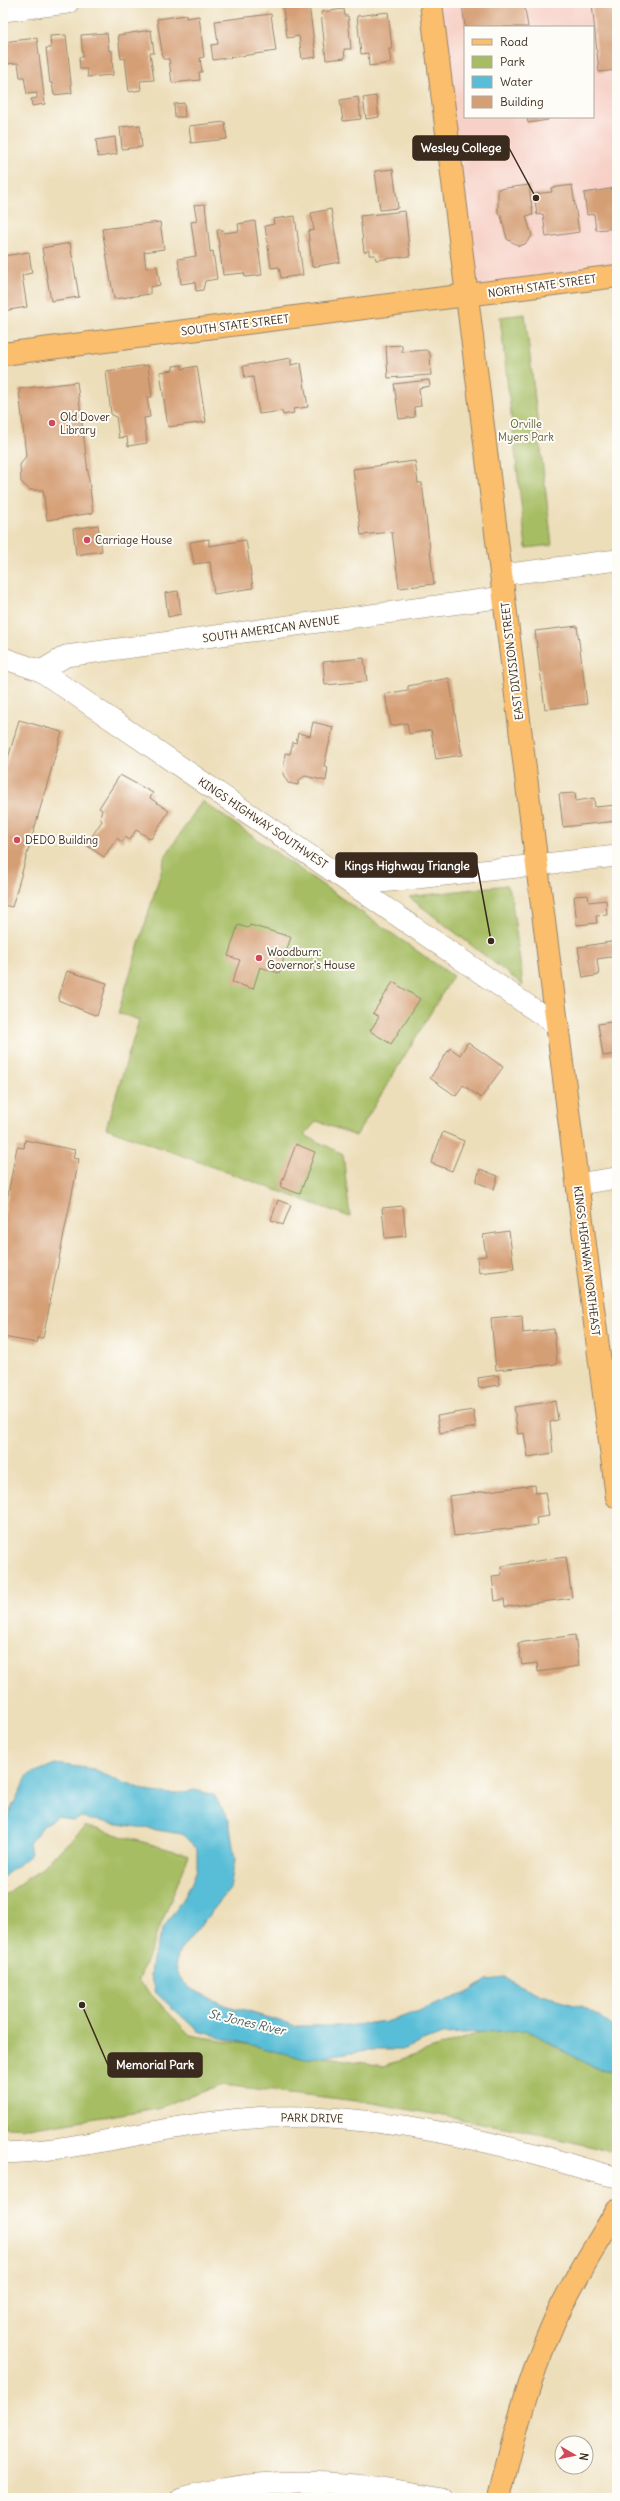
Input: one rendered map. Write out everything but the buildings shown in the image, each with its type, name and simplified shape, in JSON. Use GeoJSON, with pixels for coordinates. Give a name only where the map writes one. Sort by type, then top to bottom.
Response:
{"type":"FeatureCollection","features":[{"type":"Feature","properties":{"kind":"main road","name":"EAST DIVISION STREET"},"geometry":{"type":"LineString","coordinates":[[431,3],[558,1026]]}},
{"type":"Feature","properties":{"kind":"main road","name":"NORTH STATE STREET"},"geometry":{"type":"LineString","coordinates":[[468,297],[617,276]]}},
{"type":"Feature","properties":{"kind":"main road","name":"SOUTH STATE STREET"},"geometry":{"type":"LineString","coordinates":[[3,354],[468,297]]}},
{"type":"Feature","properties":{"kind":"main road","name":"KINGS HIGHWAY NORTHEAST"},"geometry":{"type":"LineString","coordinates":[[558,1026],[617,1497]]}},
{"type":"Feature","properties":{"kind":"main road"},"geometry":{"type":"LineString","coordinates":[[499,2498],[521,2410],[538,2360],[576,2279],[617,2210]]}},
{"type":"Feature","properties":{"kind":"street"},"geometry":{"type":"LineString","coordinates":[[3,11],[68,3]]}},
{"type":"Feature","properties":{"kind":"street"},"geometry":{"type":"LineString","coordinates":[[501,575],[617,560]]}},
{"type":"Feature","properties":{"kind":"street","name":"SOUTH AMERICAN AVENUE"},"geometry":{"type":"LineString","coordinates":[[41,671],[66,656],[504,597]]}},
{"type":"Feature","properties":{"kind":"street","name":"KINGS HIGHWAY SOUTHWEST"},"geometry":{"type":"LineString","coordinates":[[3,658],[41,671],[558,1026]]}},
{"type":"Feature","properties":{"kind":"street"},"geometry":{"type":"LineString","coordinates":[[354,885],[617,856]]}},
{"type":"Feature","properties":{"kind":"street"},"geometry":{"type":"LineString","coordinates":[[577,1184],[617,1178]]}},
{"type":"Feature","properties":{"kind":"street","name":"PARK DRIVE"},"geometry":{"type":"LineString","coordinates":[[3,2153],[40,2151],[235,2120],[268,2117],[330,2117],[437,2131],[542,2156],[617,2177]]}},
{"type":"Feature","properties":{"kind":"street"},"geometry":{"type":"LineString","coordinates":[[181,2498],[267,2483],[307,2481],[388,2488],[442,2498]]}},
{"type":"Feature","properties":{"kind":"shaded area"},"geometry":{"type":"Polygon","coordinates":[[[431,3],[617,3],[617,277],[468,297],[431,3]]]}},
{"type":"Feature","properties":{"kind":"green space","name":"Orville Myers Park"},"geometry":{"type":"Polygon","coordinates":[[[525,314],[552,545],[526,548],[500,317],[525,314]]]}},
{"type":"Feature","properties":{"kind":"green space"},"geometry":{"type":"Polygon","coordinates":[[[202,801],[453,976],[356,1136],[317,1121],[304,1135],[343,1154],[350,1217],[106,1128],[139,1020],[118,1013],[166,855],[202,801]]]}},
{"type":"Feature","properties":{"kind":"green space"},"geometry":{"type":"Polygon","coordinates":[[[506,885],[511,894],[523,985],[409,897],[506,885]]]}},
{"type":"Feature","properties":{"kind":"green space"},"geometry":{"type":"Polygon","coordinates":[[[86,1826],[189,1855],[138,1981],[190,2035],[384,2066],[493,2028],[536,2030],[597,2069],[617,2073],[617,2153],[531,2132],[373,2103],[223,2085],[158,2108],[35,2128],[3,2127],[3,1896],[38,1871],[86,1826]]]}},
{"type":"Feature","properties":{"kind":"water","name":"St. Jones River"},"geometry":{"type":"Polygon","coordinates":[[[55,1764],[94,1769],[118,1781],[151,1792],[172,1794],[194,1790],[214,1795],[229,1820],[235,1860],[230,1889],[179,1952],[175,1966],[178,1975],[188,1987],[224,2005],[297,2026],[347,2026],[394,2020],[469,1992],[487,1980],[505,1978],[541,1995],[582,2006],[599,2016],[617,2030],[617,2073],[597,2069],[527,2030],[442,2034],[401,2050],[366,2050],[305,2059],[198,2031],[155,1992],[150,1975],[152,1959],[163,1929],[190,1887],[197,1869],[197,1849],[182,1834],[80,1818],[73,1821],[58,1816],[45,1824],[29,1843],[31,1854],[3,1877],[3,1825],[28,1775],[55,1764]]]}},
{"type":"Feature","properties":{"kind":"place","name":"Wesley College"},"geometry":{"type":"Point","coordinates":[536,198]}},
{"type":"Feature","properties":{"kind":"place","name":"Old Dover Library"},"geometry":{"type":"Point","coordinates":[52,423]}},
{"type":"Feature","properties":{"kind":"place","name":"Carriage House"},"geometry":{"type":"Point","coordinates":[87,540]}},
{"type":"Feature","properties":{"kind":"place","name":"DEDO Building"},"geometry":{"type":"Point","coordinates":[17,840]}},
{"type":"Feature","properties":{"kind":"place","name":"Kings Highway Triangle"},"geometry":{"type":"Point","coordinates":[491,941]}},
{"type":"Feature","properties":{"kind":"place","name":"Woodburn: Governor's House"},"geometry":{"type":"Point","coordinates":[259,958]}},
{"type":"Feature","properties":{"kind":"place","name":"Memorial Park"},"geometry":{"type":"Point","coordinates":[82,2005]}}]}
